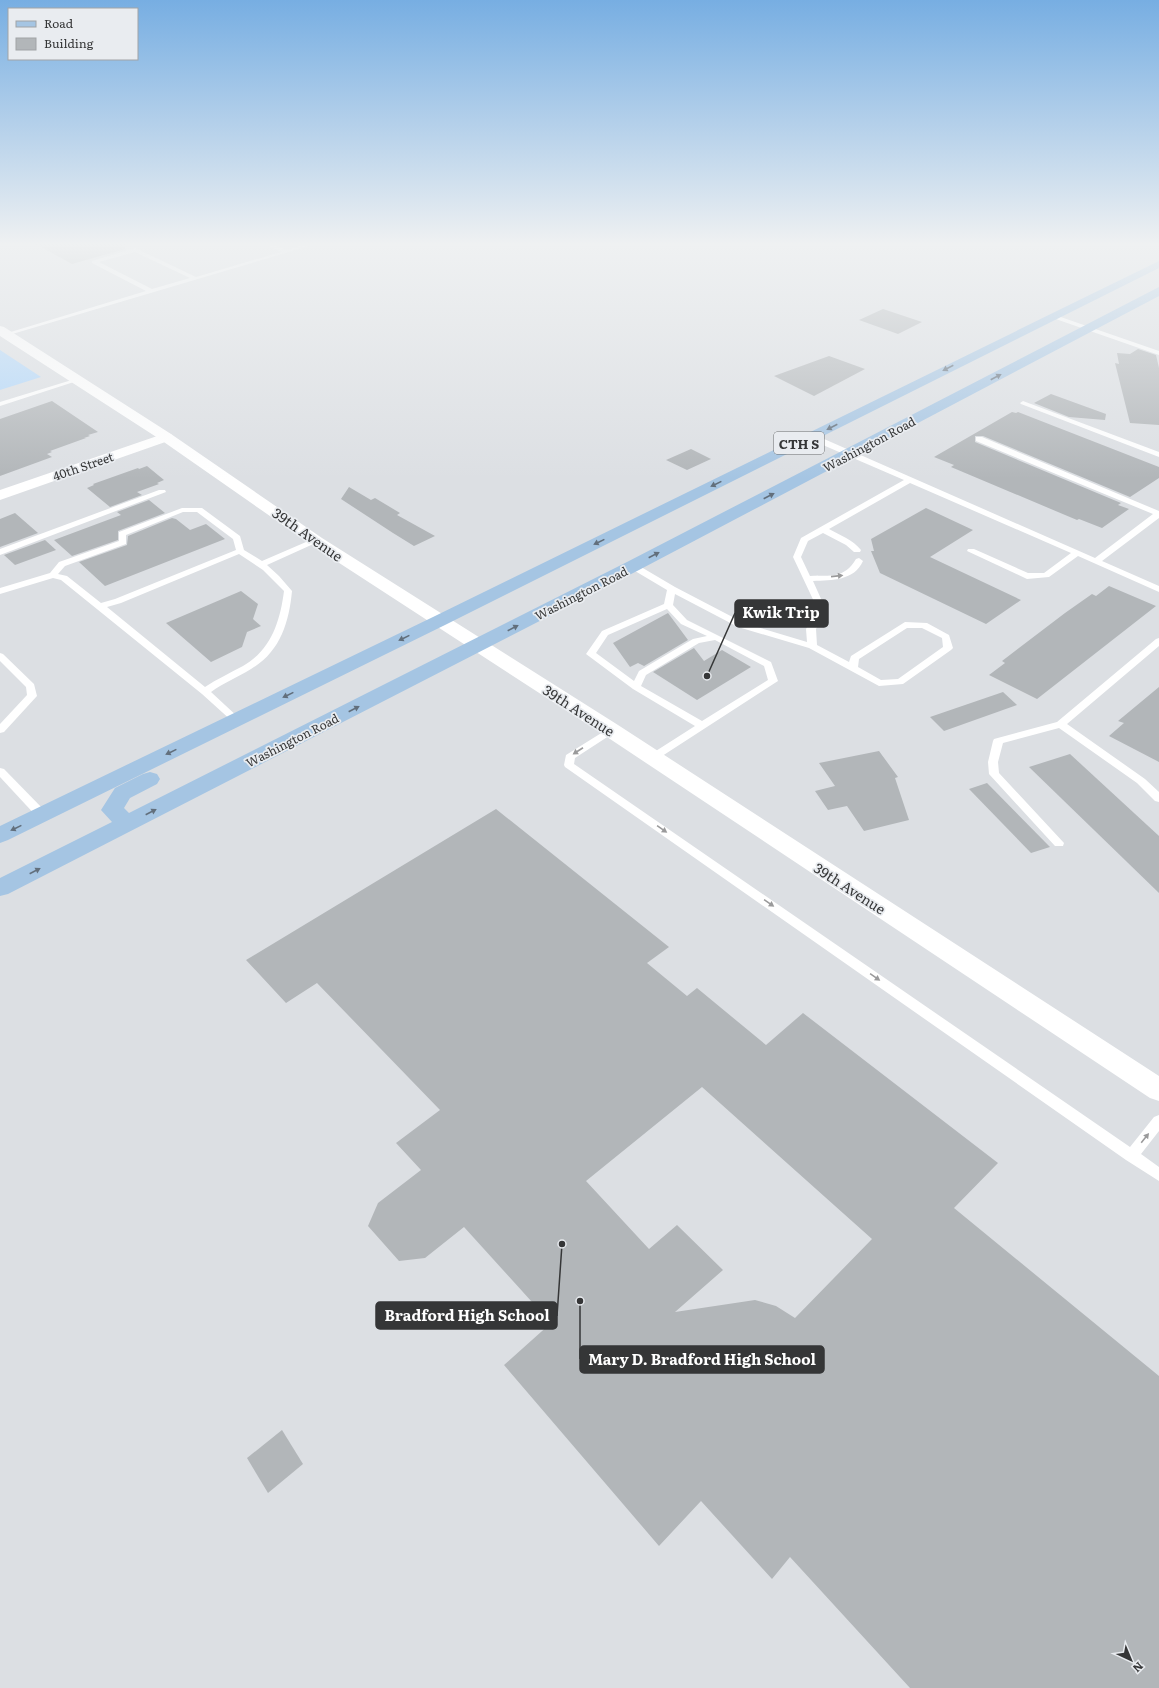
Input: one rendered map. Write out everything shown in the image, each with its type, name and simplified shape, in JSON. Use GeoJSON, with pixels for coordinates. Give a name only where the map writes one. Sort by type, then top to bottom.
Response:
{"type":"FeatureCollection","features":[{"type":"Feature","properties":{"kind":"main road","name":"CTH S"},"geometry":{"type":"LineString","coordinates":[[439,621],[812,437],[1041,322]]}},
{"type":"Feature","properties":{"kind":"main road","name":"Washington Road"},"geometry":{"type":"LineString","coordinates":[[0,888],[633,566],[850,454],[1100,322]]}},
{"type":"Feature","properties":{"kind":"main road","name":"39th Avenue"},"geometry":{"type":"LineString","coordinates":[[3,332],[166,437],[260,500],[316,541],[610,730],[1159,1090]]}},
{"type":"Feature","properties":{"kind":"main road","name":"40th Street"},"geometry":{"type":"LineString","coordinates":[[0,495],[166,437]]}},
{"type":"Feature","properties":{"kind":"main road"},"geometry":{"type":"LineString","coordinates":[[0,836],[439,621]]}},
{"type":"Feature","properties":{"kind":"main road"},"geometry":{"type":"LineString","coordinates":[[127,824],[112,810],[122,793],[221,743],[245,716]]}},
{"type":"Feature","properties":{"kind":"lane"},"geometry":{"type":"LineString","coordinates":[[3,332],[41,322]]}},
{"type":"Feature","properties":{"kind":"lane"},"geometry":{"type":"LineString","coordinates":[[1069,322],[1159,352]]}},
{"type":"Feature","properties":{"kind":"lane"},"geometry":{"type":"LineString","coordinates":[[0,404],[78,380]]}},
{"type":"Feature","properties":{"kind":"lane"},"geometry":{"type":"LineString","coordinates":[[1023,403],[1159,455]]}},
{"type":"Feature","properties":{"kind":"lane"},"geometry":{"type":"LineString","coordinates":[[812,437],[1159,589]]}},
{"type":"Feature","properties":{"kind":"lane"},"geometry":{"type":"LineString","coordinates":[[979,440],[1159,514],[1096,561]]}},
{"type":"Feature","properties":{"kind":"lane"},"geometry":{"type":"LineString","coordinates":[[812,646],[811,629],[822,610],[797,557],[804,540],[910,480]]}},
{"type":"Feature","properties":{"kind":"lane"},"geometry":{"type":"LineString","coordinates":[[0,552],[162,492]]}},
{"type":"Feature","properties":{"kind":"lane"},"geometry":{"type":"LineString","coordinates":[[53,575],[62,564],[123,542],[122,534],[182,510],[199,510],[237,538],[240,550],[262,564],[274,574],[288,591],[286,611],[274,644],[265,654],[250,666],[213,685],[205,692]]}},
{"type":"Feature","properties":{"kind":"lane"},"geometry":{"type":"LineString","coordinates":[[822,529],[849,543],[856,550]]}},
{"type":"Feature","properties":{"kind":"lane"},"geometry":{"type":"LineString","coordinates":[[262,564],[316,541]]}},
{"type":"Feature","properties":{"kind":"lane"},"geometry":{"type":"LineString","coordinates":[[100,606],[118,601],[240,550]]}},
{"type":"Feature","properties":{"kind":"lane"},"geometry":{"type":"LineString","coordinates":[[971,551],[1027,576],[1046,575],[1077,553]]}},
{"type":"Feature","properties":{"kind":"lane"},"geometry":{"type":"LineString","coordinates":[[807,579],[844,576],[853,572],[859,561]]}},
{"type":"Feature","properties":{"kind":"lane"},"geometry":{"type":"LineString","coordinates":[[633,566],[672,589],[741,625],[812,646],[879,683],[900,682],[948,648],[946,636],[924,625],[905,625],[854,658],[852,668]]}},
{"type":"Feature","properties":{"kind":"lane"},"geometry":{"type":"LineString","coordinates":[[0,591],[53,575],[64,578],[205,692],[245,716]]}},
{"type":"Feature","properties":{"kind":"lane"},"geometry":{"type":"LineString","coordinates":[[668,605],[672,589]]}},
{"type":"Feature","properties":{"kind":"lane"},"geometry":{"type":"LineString","coordinates":[[652,758],[773,682],[768,664],[684,622],[668,605]]}},
{"type":"Feature","properties":{"kind":"lane"},"geometry":{"type":"LineString","coordinates":[[668,605],[605,633],[591,654],[636,687],[703,726]]}},
{"type":"Feature","properties":{"kind":"lane"},"geometry":{"type":"LineString","coordinates":[[636,687],[642,673],[696,641],[716,637]]}},
{"type":"Feature","properties":{"kind":"lane"},"geometry":{"type":"LineString","coordinates":[[1059,843],[994,774],[993,762],[998,741],[1062,724],[1159,641]]}},
{"type":"Feature","properties":{"kind":"lane"},"geometry":{"type":"LineString","coordinates":[[0,656],[31,686],[32,696],[0,730]]}},
{"type":"Feature","properties":{"kind":"lane"},"geometry":{"type":"LineString","coordinates":[[1062,724],[1141,781],[1159,798]]}},
{"type":"Feature","properties":{"kind":"lane"},"geometry":{"type":"LineString","coordinates":[[610,730],[570,757],[569,765],[1159,1175]]}},
{"type":"Feature","properties":{"kind":"lane"},"geometry":{"type":"LineString","coordinates":[[0,771],[42,815]]}},
{"type":"Feature","properties":{"kind":"lane"},"geometry":{"type":"LineString","coordinates":[[1131,1156],[1159,1121]]}},
{"type":"Feature","properties":{"kind":"shaded area"},"geometry":{"type":"Polygon","coordinates":[[[0,350],[41,377],[0,390],[0,350]]]}},
{"type":"Feature","properties":{"kind":"building"},"geometry":{"type":"Polygon","coordinates":[[[864,322],[922,322],[898,334],[864,322]]]}},
{"type":"Feature","properties":{"kind":"building"},"geometry":{"type":"Polygon","coordinates":[[[1138,349],[1156,355],[1159,368],[1159,425],[1130,423],[1115,363],[1119,364],[1117,353],[1130,354],[1138,349]]]}},
{"type":"Feature","properties":{"kind":"building"},"geometry":{"type":"Polygon","coordinates":[[[829,356],[865,369],[814,396],[774,376],[829,356]]]}},
{"type":"Feature","properties":{"kind":"building"},"geometry":{"type":"Polygon","coordinates":[[[1051,394],[1106,414],[1105,420],[1069,417],[1034,403],[1051,394]]]}},
{"type":"Feature","properties":{"kind":"building"},"geometry":{"type":"Polygon","coordinates":[[[52,401],[98,432],[50,451],[52,452],[47,454],[52,457],[0,476],[0,419],[52,401]]]}},
{"type":"Feature","properties":{"kind":"building"},"geometry":{"type":"Polygon","coordinates":[[[1012,412],[1018,412],[1159,467],[1159,478],[1130,497],[983,436],[975,436],[975,442],[1121,503],[1118,505],[1129,509],[1102,528],[1079,519],[1077,520],[951,467],[954,465],[934,457],[1012,412]]]}},
{"type":"Feature","properties":{"kind":"building"},"geometry":{"type":"Polygon","coordinates":[[[691,449],[711,459],[687,470],[666,460],[691,449]]]}},
{"type":"Feature","properties":{"kind":"building"},"geometry":{"type":"Polygon","coordinates":[[[147,466],[164,480],[157,483],[159,484],[137,492],[142,495],[110,507],[87,488],[94,485],[93,484],[147,466]]]}},
{"type":"Feature","properties":{"kind":"building"},"geometry":{"type":"Polygon","coordinates":[[[349,487],[371,500],[375,498],[400,513],[397,515],[435,536],[414,546],[341,499],[349,487]]]}},
{"type":"Feature","properties":{"kind":"building"},"geometry":{"type":"Polygon","coordinates":[[[149,500],[165,513],[118,531],[118,540],[72,556],[54,540],[121,515],[117,512],[149,500]]]}},
{"type":"Feature","properties":{"kind":"building"},"geometry":{"type":"Polygon","coordinates":[[[926,508],[973,530],[930,557],[1021,600],[986,624],[880,573],[871,551],[874,551],[871,539],[926,508]]]}},
{"type":"Feature","properties":{"kind":"building"},"geometry":{"type":"Polygon","coordinates":[[[15,513],[38,533],[0,547],[0,519],[15,513]]]}},
{"type":"Feature","properties":{"kind":"building"},"geometry":{"type":"Polygon","coordinates":[[[172,518],[176,519],[190,530],[206,524],[225,539],[105,586],[79,562],[127,545],[128,536],[172,518]]]}},
{"type":"Feature","properties":{"kind":"building"},"geometry":{"type":"Polygon","coordinates":[[[45,540],[56,550],[15,565],[4,555],[45,540]]]}},
{"type":"Feature","properties":{"kind":"building"},"geometry":{"type":"Polygon","coordinates":[[[1109,586],[1156,606],[1037,699],[989,675],[1005,663],[1002,661],[1065,613],[1092,594],[1096,596],[1109,586]]]}},
{"type":"Feature","properties":{"kind":"building"},"geometry":{"type":"Polygon","coordinates":[[[241,591],[258,604],[253,619],[261,626],[247,632],[242,647],[211,662],[166,623],[241,591]]]}},
{"type":"Feature","properties":{"kind":"building"},"geometry":{"type":"Polygon","coordinates":[[[668,613],[688,640],[644,666],[638,663],[630,667],[613,643],[668,613]]]}},
{"type":"Feature","properties":{"kind":"building"},"geometry":{"type":"Polygon","coordinates":[[[694,648],[704,661],[722,650],[751,667],[697,700],[653,672],[694,648]]]}},
{"type":"Feature","properties":{"kind":"building"},"geometry":{"type":"Polygon","coordinates":[[[1159,687],[1159,762],[1109,736],[1124,723],[1118,721],[1159,687]]]}},
{"type":"Feature","properties":{"kind":"building"},"geometry":{"type":"Polygon","coordinates":[[[1003,692],[1017,705],[944,731],[930,717],[1003,692]]]}},
{"type":"Feature","properties":{"kind":"building"},"geometry":{"type":"Polygon","coordinates":[[[879,751],[898,777],[895,778],[909,820],[864,831],[847,806],[828,810],[815,791],[835,786],[819,763],[879,751]]]}},
{"type":"Feature","properties":{"kind":"building"},"geometry":{"type":"Polygon","coordinates":[[[1070,754],[1159,836],[1159,893],[1029,767],[1070,754]]]}},
{"type":"Feature","properties":{"kind":"building"},"geometry":{"type":"Polygon","coordinates":[[[987,783],[1050,847],[1031,853],[969,789],[987,783]]]}},
{"type":"Feature","properties":{"kind":"building"},"geometry":{"type":"Polygon","coordinates":[[[496,809],[669,947],[647,963],[687,996],[697,988],[766,1045],[803,1013],[998,1163],[954,1208],[1159,1376],[1159,1688],[910,1688],[790,1557],[772,1579],[701,1501],[659,1546],[504,1365],[551,1323],[464,1227],[425,1258],[399,1261],[368,1226],[378,1203],[421,1170],[396,1143],[440,1110],[317,983],[286,1003],[246,960],[496,809]],[[702,1087],[586,1181],[649,1249],[677,1225],[723,1270],[675,1312],[755,1300],[776,1306],[795,1318],[872,1239],[702,1087]]]}},
{"type":"Feature","properties":{"kind":"building"},"geometry":{"type":"Polygon","coordinates":[[[282,1430],[303,1464],[268,1493],[247,1458],[282,1430]]]}},
{"type":"Feature","properties":{"kind":"place","name":"Kwik Trip"},"geometry":{"type":"Point","coordinates":[707,676]}},
{"type":"Feature","properties":{"kind":"place","name":"Bradford High School"},"geometry":{"type":"Point","coordinates":[562,1244]}},
{"type":"Feature","properties":{"kind":"place","name":"Mary D. Bradford High School"},"geometry":{"type":"Point","coordinates":[580,1301]}}]}
